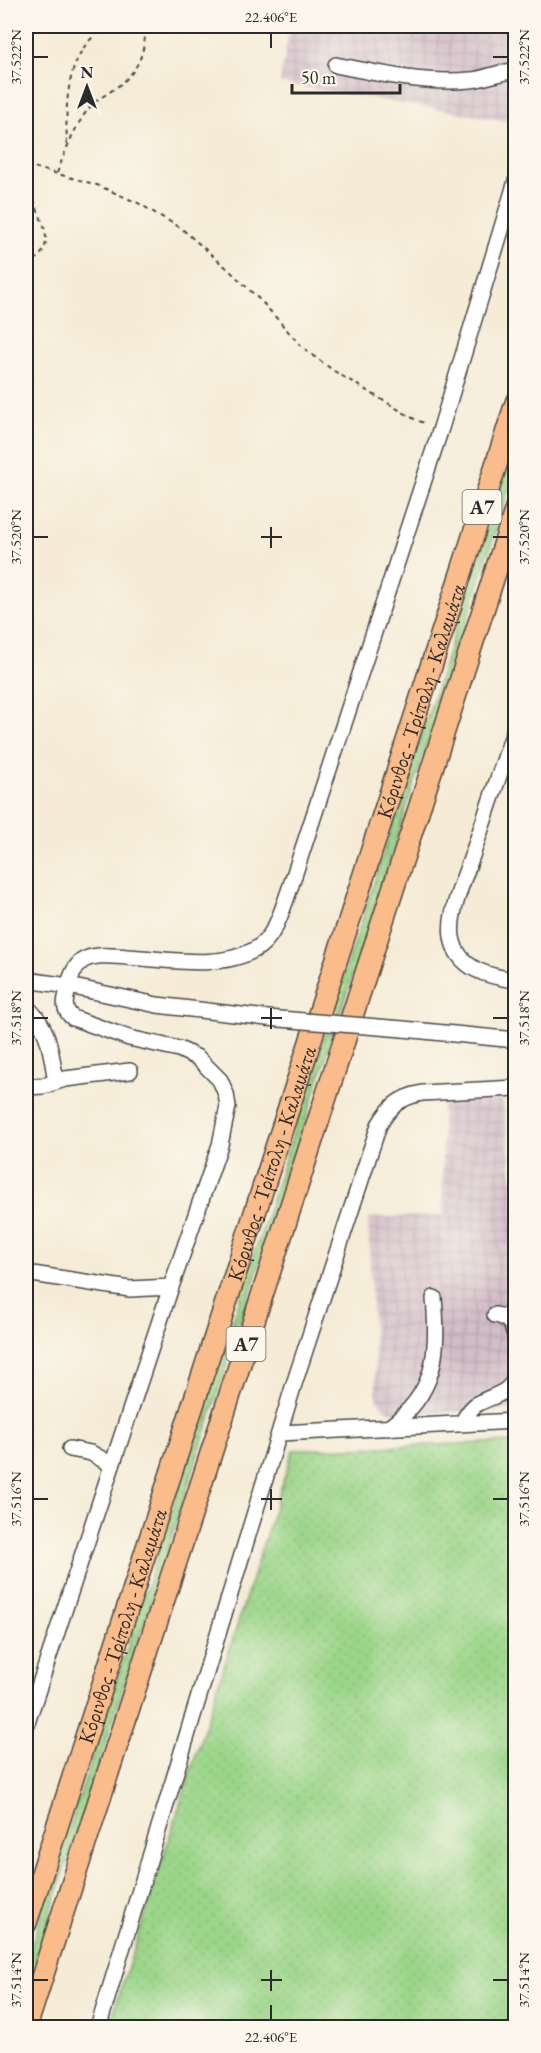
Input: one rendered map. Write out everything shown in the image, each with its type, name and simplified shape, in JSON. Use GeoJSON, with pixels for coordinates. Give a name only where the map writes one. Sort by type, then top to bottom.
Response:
{"type":"FeatureCollection","features":[{"type":"Feature","properties":{"kind":"highway","name":"Κόρινθος - Τρίπολη - Καλαμάτα"},"geometry":{"type":"LineString","coordinates":[[26,1923],[516,403]]}},
{"type":"Feature","properties":{"kind":"highway","name":"Κόρινθος - Τρίπολη - Καλαμάτα"},"geometry":{"type":"LineString","coordinates":[[26,2027],[516,508]]}},
{"type":"Feature","properties":{"kind":"street"},"geometry":{"type":"LineString","coordinates":[[336,65],[403,79],[442,81],[473,80],[500,72],[516,71]]}},
{"type":"Feature","properties":{"kind":"street"},"geometry":{"type":"LineString","coordinates":[[26,1726],[220,1145],[228,1106],[224,1088],[213,1071],[186,1052],[129,1038],[73,1018],[64,1004],[69,986],[76,968],[82,961],[89,958],[108,956],[214,960],[241,956],[264,943],[270,935],[290,888],[441,428],[516,181]]}},
{"type":"Feature","properties":{"kind":"street"},"geometry":{"type":"LineString","coordinates":[[516,726],[464,880],[452,922],[452,938],[466,964],[478,972],[516,980]]}},
{"type":"Feature","properties":{"kind":"street"},"geometry":{"type":"LineString","coordinates":[[26,980],[69,986],[157,1005],[267,1018],[516,1040]]}},
{"type":"Feature","properties":{"kind":"street"},"geometry":{"type":"LineString","coordinates":[[26,1007],[41,1022],[46,1033],[56,1082]]}},
{"type":"Feature","properties":{"kind":"street"},"geometry":{"type":"LineString","coordinates":[[26,1087],[43,1086],[72,1078],[130,1071]]}},
{"type":"Feature","properties":{"kind":"street"},"geometry":{"type":"LineString","coordinates":[[98,2028],[280,1433],[375,1137],[387,1111],[407,1096],[422,1093],[516,1088]]}},
{"type":"Feature","properties":{"kind":"street"},"geometry":{"type":"LineString","coordinates":[[26,1273],[130,1289],[171,1287]]}},
{"type":"Feature","properties":{"kind":"street"},"geometry":{"type":"LineString","coordinates":[[388,1428],[404,1417],[422,1395],[428,1382],[434,1362],[437,1330],[434,1299]]}},
{"type":"Feature","properties":{"kind":"street"},"geometry":{"type":"LineString","coordinates":[[495,1315],[508,1319],[516,1340]]}},
{"type":"Feature","properties":{"kind":"street"},"geometry":{"type":"LineString","coordinates":[[461,1424],[470,1410],[509,1388],[516,1375]]}},
{"type":"Feature","properties":{"kind":"street"},"geometry":{"type":"LineString","coordinates":[[280,1433],[516,1421]]}},
{"type":"Feature","properties":{"kind":"street"},"geometry":{"type":"LineString","coordinates":[[70,1449],[91,1453],[112,1465]]}},
{"type":"Feature","properties":{"kind":"path"},"geometry":{"type":"LineString","coordinates":[[68,147],[66,117],[72,70],[85,46],[99,31],[109,26]]}},
{"type":"Feature","properties":{"kind":"path"},"geometry":{"type":"LineString","coordinates":[[57,173],[72,135],[90,107],[129,79],[145,43],[145,26]]}},
{"type":"Feature","properties":{"kind":"path"},"geometry":{"type":"LineString","coordinates":[[26,265],[40,257],[44,251],[46,238],[45,224],[31,194],[27,165],[116,192],[181,228],[236,277],[302,347],[334,371],[416,420],[441,428]]}},
{"type":"Feature","properties":{"kind":"shaded area"},"geometry":{"type":"Polygon","coordinates":[[[290,26],[515,26],[515,122],[280,83],[290,26]]]}},
{"type":"Feature","properties":{"kind":"shaded area"},"geometry":{"type":"Polygon","coordinates":[[[503,1099],[516,1212],[515,1409],[401,1414],[392,1412],[384,1408],[376,1393],[368,1218],[443,1215],[442,1103],[503,1099]]]}},
{"type":"Feature","properties":{"kind":"green space"},"geometry":{"type":"Polygon","coordinates":[[[515,445],[515,470],[26,1989],[26,1963],[515,445]]]}},
{"type":"Feature","properties":{"kind":"green space"},"geometry":{"type":"Polygon","coordinates":[[[515,1442],[515,2027],[109,2027],[293,1450],[515,1442]]]}}]}
